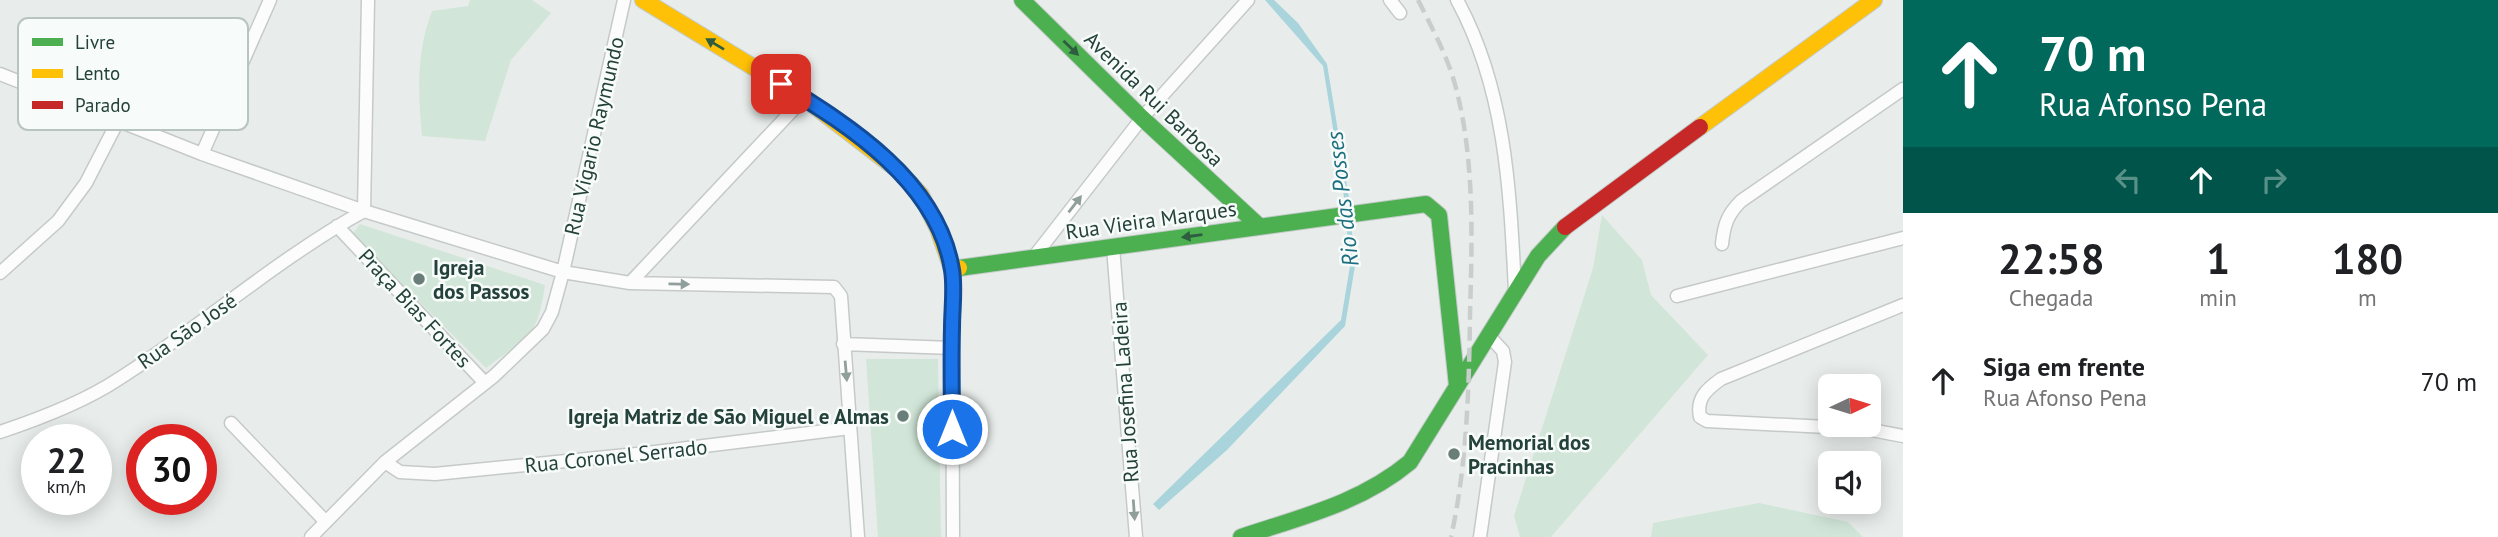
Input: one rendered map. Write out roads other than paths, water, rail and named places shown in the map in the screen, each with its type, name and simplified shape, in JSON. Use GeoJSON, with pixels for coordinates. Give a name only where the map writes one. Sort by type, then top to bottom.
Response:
{"type":"FeatureCollection","features":[{"type":"Feature","properties":{"kind":"main road"},"geometry":{"type":"LineString","coordinates":[[643,0],[804,98],[865,142],[921,195],[938,229],[952,270]]}},
{"type":"Feature","properties":{"kind":"main road","name":"Avenida Rui Barbosa"},"geometry":{"type":"LineString","coordinates":[[1022,0],[1142,118],[1259,226]]}},
{"type":"Feature","properties":{"kind":"main road"},"geometry":{"type":"LineString","coordinates":[[1241,537],[1362,495],[1384,484],[1410,462],[1538,256],[1558,232],[1677,141],[1874,0]]}},
{"type":"Feature","properties":{"kind":"main road","name":"Rua Vieira Marques"},"geometry":{"type":"LineString","coordinates":[[952,270],[1426,204],[1439,215],[1457,386]]}},
{"type":"Feature","properties":{"kind":"street"},"geometry":{"type":"LineString","coordinates":[[248,50],[270,0]]}},
{"type":"Feature","properties":{"kind":"street"},"geometry":{"type":"LineString","coordinates":[[364,211],[368,0]]}},
{"type":"Feature","properties":{"kind":"street","name":"Rua Vigario Raymundo"},"geometry":{"type":"LineString","coordinates":[[563,272],[624,0]]}},
{"type":"Feature","properties":{"kind":"street"},"geometry":{"type":"LineString","coordinates":[[1390,0],[1400,13]]}},
{"type":"Feature","properties":{"kind":"street"},"geometry":{"type":"LineString","coordinates":[[1457,0],[1480,44],[1503,133],[1515,295]]}},
{"type":"Feature","properties":{"kind":"street"},"geometry":{"type":"LineString","coordinates":[[1033,258],[1142,118],[1247,1]]}},
{"type":"Feature","properties":{"kind":"street","name":"Praça Bias Fortes"},"geometry":{"type":"LineString","coordinates":[[0,74],[18,81]]}},
{"type":"Feature","properties":{"kind":"street"},"geometry":{"type":"LineString","coordinates":[[1722,244],[1729,213],[1741,201],[1903,89]]}},
{"type":"Feature","properties":{"kind":"street"},"geometry":{"type":"LineString","coordinates":[[630,283],[804,98]]}},
{"type":"Feature","properties":{"kind":"street"},"geometry":{"type":"LineString","coordinates":[[0,272],[58,220],[86,183],[113,130]]}},
{"type":"Feature","properties":{"kind":"street","name":"Praça Bias Fortes"},"geometry":{"type":"LineString","coordinates":[[145,130],[202,154],[364,211],[563,272],[552,312],[543,328],[485,383],[337,226]]}},
{"type":"Feature","properties":{"kind":"street"},"geometry":{"type":"LineString","coordinates":[[202,154],[213,130]]}},
{"type":"Feature","properties":{"kind":"street","name":"Rua São José"},"geometry":{"type":"LineString","coordinates":[[0,432],[33,421],[115,382],[337,226],[364,211]]}},
{"type":"Feature","properties":{"kind":"street"},"geometry":{"type":"LineString","coordinates":[[1677,296],[1903,238]]}},
{"type":"Feature","properties":{"kind":"street","name":"Rua Josefina Ladeira"},"geometry":{"type":"LineString","coordinates":[[1113,247],[1136,537]]}},
{"type":"Feature","properties":{"kind":"street"},"geometry":{"type":"LineString","coordinates":[[952,270],[953,537]]}},
{"type":"Feature","properties":{"kind":"street"},"geometry":{"type":"LineString","coordinates":[[563,272],[630,283],[828,285],[838,290],[841,296],[858,537]]}},
{"type":"Feature","properties":{"kind":"street"},"geometry":{"type":"LineString","coordinates":[[1903,306],[1721,379],[1703,393],[1698,408],[1700,417],[1707,421],[1866,429],[1903,436]]}},
{"type":"Feature","properties":{"kind":"street"},"geometry":{"type":"LineString","coordinates":[[1480,537],[1505,362],[1503,351],[1490,337]]}},
{"type":"Feature","properties":{"kind":"street"},"geometry":{"type":"LineString","coordinates":[[843,344],[951,348]]}},
{"type":"Feature","properties":{"kind":"street"},"geometry":{"type":"LineString","coordinates":[[311,537],[385,462],[485,383]]}},
{"type":"Feature","properties":{"kind":"street"},"geometry":{"type":"LineString","coordinates":[[231,424],[326,522]]}},
{"type":"Feature","properties":{"kind":"street","name":"Rua Coronel Serrado"},"geometry":{"type":"LineString","coordinates":[[385,462],[400,472],[412,475],[448,473],[647,453],[850,428]]}},
{"type":"Feature","properties":{"kind":"water"},"geometry":{"type":"Polygon","coordinates":[[[1265,0],[1274,0],[1298,23],[1327,64],[1349,198],[1355,266],[1345,326],[1227,450],[1159,510],[1153,504],[1341,320],[1350,266],[1344,197],[1323,66],[1265,0]]]}},
{"type":"Feature","properties":{"kind":"railway"},"geometry":{"type":"LineString","coordinates":[[1418,0],[1453,76],[1462,116],[1471,201],[1468,399],[1461,482],[1451,537]]}},
{"type":"Feature","properties":{"kind":"place","name":"Igreja dos Passos"},"geometry":{"type":"Point","coordinates":[419,279]}},
{"type":"Feature","properties":{"kind":"place","name":"Igreja Matriz de São Miguel e Almas"},"geometry":{"type":"Point","coordinates":[903,416]}},
{"type":"Feature","properties":{"kind":"place","name":"Memorial dos Pracinhas"},"geometry":{"type":"Point","coordinates":[1454,454]}},
{"type":"Feature","properties":{"kind":"water label","name":"Rio das Posses"},"geometry":{"type":"Point","coordinates":[1342,199]}}]}
